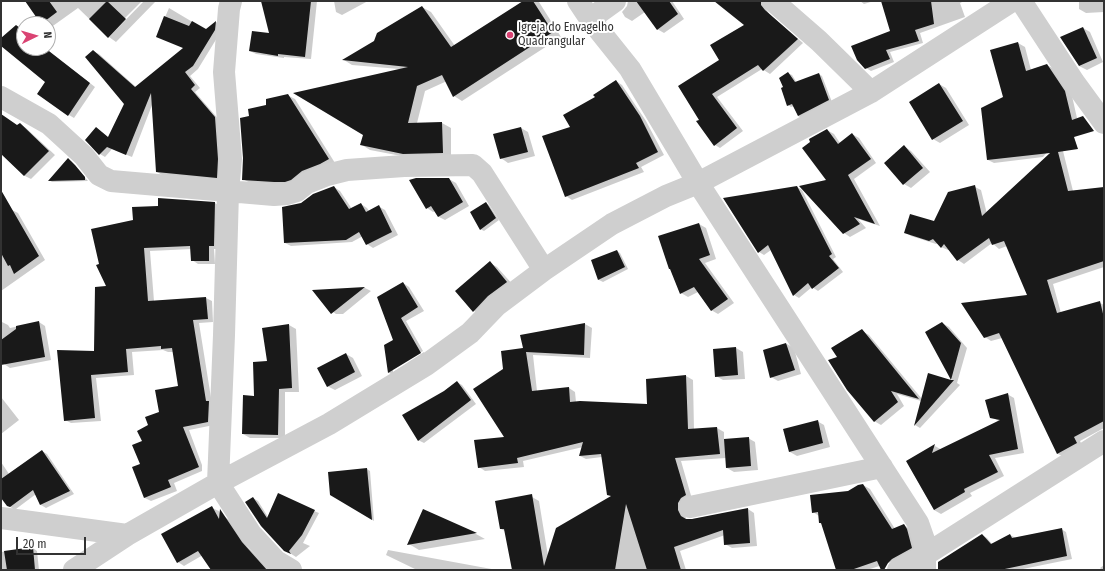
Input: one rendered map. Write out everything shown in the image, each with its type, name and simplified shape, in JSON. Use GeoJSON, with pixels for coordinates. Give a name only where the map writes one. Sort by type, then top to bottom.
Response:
{"type":"FeatureCollection","features":[{"type":"Feature","properties":{"kind":"street"},"geometry":{"type":"LineString","coordinates":[[231,1],[229,9],[224,72],[231,159],[228,192],[218,483],[250,534],[276,561],[291,570]]}},
{"type":"Feature","properties":{"kind":"street"},"geometry":{"type":"LineString","coordinates":[[615,1],[584,10],[630,69],[698,183],[918,523],[925,543],[925,562]]}},
{"type":"Feature","properties":{"kind":"street"},"geometry":{"type":"LineString","coordinates":[[773,1],[819,41],[871,92]]}},
{"type":"Feature","properties":{"kind":"street"},"geometry":{"type":"LineString","coordinates":[[74,570],[127,535],[218,483],[329,424],[426,365],[470,333],[496,306],[574,248],[612,224],[666,196],[698,183],[871,92],[1012,1]]}},
{"type":"Feature","properties":{"kind":"street"},"geometry":{"type":"LineString","coordinates":[[1021,1],[1074,82],[1104,123]]}},
{"type":"Feature","properties":{"kind":"street"},"geometry":{"type":"LineString","coordinates":[[1,97],[48,124],[84,156],[99,175],[111,181],[274,195],[287,194],[297,191],[307,183],[327,175],[347,170],[404,166],[473,165],[482,173],[544,270]]}},
{"type":"Feature","properties":{"kind":"street"},"geometry":{"type":"LineString","coordinates":[[898,570],[925,562],[1104,442]]}},
{"type":"Feature","properties":{"kind":"street"},"geometry":{"type":"LineString","coordinates":[[690,507],[882,467]]}},
{"type":"Feature","properties":{"kind":"street"},"geometry":{"type":"LineString","coordinates":[[1,518],[127,535]]}},
{"type":"Feature","properties":{"kind":"building"},"geometry":{"type":"Polygon","coordinates":[[[25,1],[49,1],[57,12],[52,16],[35,16],[25,1]]]}},
{"type":"Feature","properties":{"kind":"building"},"geometry":{"type":"Polygon","coordinates":[[[107,1],[126,19],[108,38],[89,19],[107,1]]]}},
{"type":"Feature","properties":{"kind":"building"},"geometry":{"type":"Polygon","coordinates":[[[261,1],[311,1],[305,57],[278,54],[278,56],[249,51],[252,31],[269,33],[261,1]]]}},
{"type":"Feature","properties":{"kind":"building"},"geometry":{"type":"Polygon","coordinates":[[[523,1],[533,1],[553,32],[453,97],[442,75],[417,86],[408,123],[442,122],[443,153],[403,154],[360,145],[363,135],[293,93],[408,67],[342,60],[374,41],[377,33],[422,6],[451,47],[523,1]]]}},
{"type":"Feature","properties":{"kind":"building"},"geometry":{"type":"Polygon","coordinates":[[[636,1],[669,1],[678,14],[657,30],[636,1]]]}},
{"type":"Feature","properties":{"kind":"building"},"geometry":{"type":"Polygon","coordinates":[[[714,1],[761,1],[761,5],[765,10],[798,39],[763,71],[758,65],[712,94],[737,128],[714,146],[696,121],[699,120],[678,86],[719,60],[710,45],[744,25],[714,1]]]}},
{"type":"Feature","properties":{"kind":"building"},"geometry":{"type":"Polygon","coordinates":[[[881,1],[931,1],[934,24],[915,30],[919,41],[886,50],[890,59],[865,69],[857,60],[851,46],[890,31],[881,1]]]}},
{"type":"Feature","properties":{"kind":"building"},"geometry":{"type":"Polygon","coordinates":[[[164,16],[189,26],[192,21],[206,29],[216,21],[215,30],[193,66],[185,72],[195,85],[191,89],[215,117],[218,159],[217,178],[156,172],[151,93],[126,155],[107,147],[99,155],[85,140],[96,127],[108,137],[124,104],[85,57],[93,50],[135,87],[183,48],[156,37],[164,16]]]}},
{"type":"Feature","properties":{"kind":"building"},"geometry":{"type":"Polygon","coordinates":[[[16,25],[16,56],[55,56],[90,83],[68,116],[37,94],[45,82],[1,46],[1,38],[16,25]]]}},
{"type":"Feature","properties":{"kind":"building"},"geometry":{"type":"Polygon","coordinates":[[[1083,27],[1097,58],[1079,66],[1060,37],[1083,27]]]}},
{"type":"Feature","properties":{"kind":"building"},"geometry":{"type":"Polygon","coordinates":[[[1018,42],[1026,71],[1047,64],[1065,91],[1072,120],[1083,116],[1094,131],[1074,137],[1078,149],[1058,152],[1068,191],[1104,187],[1104,261],[1047,280],[1057,313],[1100,301],[1104,318],[1104,421],[1074,437],[1077,443],[1057,454],[999,333],[984,338],[961,303],[1027,295],[1004,241],[992,245],[989,238],[957,261],[944,244],[941,248],[933,239],[929,241],[904,233],[910,214],[934,221],[948,192],[975,185],[982,216],[1050,153],[987,160],[981,108],[1003,97],[990,50],[1018,42]]]}},
{"type":"Feature","properties":{"kind":"building"},"geometry":{"type":"Polygon","coordinates":[[[788,72],[795,82],[819,73],[829,100],[798,116],[792,104],[787,106],[781,88],[783,87],[779,78],[788,72]]]}},
{"type":"Feature","properties":{"kind":"building"},"geometry":{"type":"Polygon","coordinates":[[[616,80],[640,116],[658,152],[636,163],[639,168],[565,197],[542,136],[570,127],[563,115],[595,97],[593,95],[616,80]]]}},
{"type":"Feature","properties":{"kind":"building"},"geometry":{"type":"Polygon","coordinates":[[[939,83],[963,121],[932,140],[909,102],[939,83]]]}},
{"type":"Feature","properties":{"kind":"building"},"geometry":{"type":"Polygon","coordinates":[[[288,94],[329,159],[302,171],[291,180],[285,182],[242,180],[243,158],[240,118],[249,116],[248,109],[266,105],[266,99],[288,94]]]}},
{"type":"Feature","properties":{"kind":"building"},"geometry":{"type":"Polygon","coordinates":[[[1,114],[17,125],[20,123],[49,151],[24,176],[1,154],[1,114]]]}},
{"type":"Feature","properties":{"kind":"building"},"geometry":{"type":"Polygon","coordinates":[[[521,127],[528,152],[500,159],[493,134],[521,127]]]}},
{"type":"Feature","properties":{"kind":"building"},"geometry":{"type":"Polygon","coordinates":[[[827,129],[838,144],[852,133],[871,159],[848,175],[875,224],[854,217],[860,224],[843,234],[799,186],[826,180],[802,148],[810,142],[809,139],[827,129]]]}},
{"type":"Feature","properties":{"kind":"building"},"geometry":{"type":"Polygon","coordinates":[[[904,145],[923,168],[903,185],[884,163],[904,145]]]}},
{"type":"Feature","properties":{"kind":"building"},"geometry":{"type":"Polygon","coordinates":[[[68,158],[85,177],[85,180],[48,181],[68,158]]]}},
{"type":"Feature","properties":{"kind":"building"},"geometry":{"type":"Polygon","coordinates":[[[416,178],[449,178],[463,202],[438,217],[431,206],[426,209],[409,180],[416,178]]]}},
{"type":"Feature","properties":{"kind":"building"},"geometry":{"type":"Polygon","coordinates":[[[334,186],[349,209],[361,203],[366,212],[379,205],[392,232],[366,245],[359,232],[346,240],[284,243],[282,207],[301,203],[313,194],[334,186]]]}},
{"type":"Feature","properties":{"kind":"building"},"geometry":{"type":"Polygon","coordinates":[[[797,186],[832,254],[829,256],[839,268],[812,289],[808,283],[793,296],[768,245],[758,253],[723,198],[797,186]]]}},
{"type":"Feature","properties":{"kind":"building"},"geometry":{"type":"Polygon","coordinates":[[[1,190],[39,256],[14,274],[10,265],[8,266],[1,253],[1,190]]]}},
{"type":"Feature","properties":{"kind":"building"},"geometry":{"type":"Polygon","coordinates":[[[158,198],[215,202],[214,246],[209,246],[209,261],[191,261],[190,246],[144,248],[148,301],[206,297],[208,319],[193,320],[206,401],[209,401],[208,422],[183,427],[199,467],[168,480],[171,487],[144,498],[132,467],[140,464],[132,445],[142,441],[137,431],[148,425],[145,417],[159,412],[155,390],[178,386],[172,348],[161,349],[161,346],[126,349],[128,372],[91,375],[95,418],[64,421],[57,350],[94,351],[95,287],[106,286],[96,265],[99,264],[91,229],[133,220],[132,207],[158,206],[158,198]]]}},
{"type":"Feature","properties":{"kind":"building"},"geometry":{"type":"Polygon","coordinates":[[[486,202],[496,218],[480,230],[470,212],[486,202]]]}},
{"type":"Feature","properties":{"kind":"building"},"geometry":{"type":"Polygon","coordinates":[[[699,223],[710,255],[699,259],[728,299],[711,311],[694,287],[680,294],[669,269],[658,236],[699,223]]]}},
{"type":"Feature","properties":{"kind":"building"},"geometry":{"type":"Polygon","coordinates":[[[617,250],[625,267],[598,280],[591,260],[617,250]]]}},
{"type":"Feature","properties":{"kind":"building"},"geometry":{"type":"Polygon","coordinates":[[[490,261],[507,282],[488,296],[473,312],[455,291],[490,261]]]}},
{"type":"Feature","properties":{"kind":"building"},"geometry":{"type":"Polygon","coordinates":[[[403,282],[418,307],[401,318],[421,353],[388,373],[384,345],[393,340],[377,297],[403,282]]]}},
{"type":"Feature","properties":{"kind":"building"},"geometry":{"type":"Polygon","coordinates":[[[365,287],[331,314],[312,290],[365,287]]]}},
{"type":"Feature","properties":{"kind":"building"},"geometry":{"type":"Polygon","coordinates":[[[39,321],[45,357],[1,365],[1,340],[16,329],[16,326],[39,321]]]}},
{"type":"Feature","properties":{"kind":"building"},"geometry":{"type":"Polygon","coordinates":[[[942,322],[961,343],[951,380],[925,332],[942,322]]]}},
{"type":"Feature","properties":{"kind":"building"},"geometry":{"type":"Polygon","coordinates":[[[585,323],[584,355],[526,352],[532,391],[569,387],[570,402],[580,401],[647,404],[646,379],[686,375],[688,429],[717,427],[720,454],[675,458],[686,495],[681,498],[678,503],[678,510],[681,516],[686,519],[692,519],[748,508],[750,543],[724,545],[723,530],[674,547],[681,570],[647,570],[626,504],[615,570],[512,570],[504,529],[500,529],[495,501],[532,494],[544,566],[556,528],[611,496],[607,495],[601,454],[579,456],[583,442],[517,458],[518,463],[478,468],[474,440],[504,437],[473,389],[503,369],[501,351],[523,348],[520,335],[585,323]]]}},
{"type":"Feature","properties":{"kind":"building"},"geometry":{"type":"Polygon","coordinates":[[[289,324],[292,388],[279,389],[278,435],[242,434],[243,395],[254,396],[253,362],[267,361],[262,328],[289,324]]]}},
{"type":"Feature","properties":{"kind":"building"},"geometry":{"type":"Polygon","coordinates":[[[862,329],[919,399],[891,391],[898,402],[874,422],[847,390],[828,360],[837,357],[831,348],[862,329]]]}},
{"type":"Feature","properties":{"kind":"building"},"geometry":{"type":"Polygon","coordinates":[[[786,343],[795,370],[770,378],[763,350],[786,343]]]}},
{"type":"Feature","properties":{"kind":"building"},"geometry":{"type":"Polygon","coordinates":[[[736,347],[738,375],[715,377],[713,349],[736,347]]]}},
{"type":"Feature","properties":{"kind":"building"},"geometry":{"type":"Polygon","coordinates":[[[346,353],[355,372],[327,387],[317,368],[346,353]]]}},
{"type":"Feature","properties":{"kind":"building"},"geometry":{"type":"Polygon","coordinates":[[[928,373],[954,380],[914,426],[928,373]]]}},
{"type":"Feature","properties":{"kind":"building"},"geometry":{"type":"Polygon","coordinates":[[[457,381],[471,400],[418,441],[402,415],[444,391],[457,381]]]}},
{"type":"Feature","properties":{"kind":"building"},"geometry":{"type":"Polygon","coordinates":[[[1008,393],[1018,449],[989,455],[998,472],[964,489],[965,492],[934,510],[906,461],[935,444],[932,453],[1000,420],[990,418],[985,400],[1008,393]]]}},
{"type":"Feature","properties":{"kind":"building"},"geometry":{"type":"Polygon","coordinates":[[[818,420],[823,443],[789,452],[783,429],[818,420]]]}},
{"type":"Feature","properties":{"kind":"building"},"geometry":{"type":"Polygon","coordinates":[[[749,437],[751,466],[726,468],[724,439],[749,437]]]}},
{"type":"Feature","properties":{"kind":"building"},"geometry":{"type":"Polygon","coordinates":[[[42,450],[70,491],[40,505],[33,490],[10,507],[7,506],[1,498],[1,479],[42,450]]]}},
{"type":"Feature","properties":{"kind":"building"},"geometry":{"type":"Polygon","coordinates":[[[367,468],[372,520],[330,495],[328,472],[367,468]]]}},
{"type":"Feature","properties":{"kind":"building"},"geometry":{"type":"Polygon","coordinates":[[[863,484],[892,529],[904,524],[907,529],[912,548],[892,559],[884,570],[881,570],[877,561],[851,570],[836,570],[821,523],[819,523],[818,512],[812,513],[810,495],[848,491],[858,485],[863,484]]]}},
{"type":"Feature","properties":{"kind":"building"},"geometry":{"type":"Polygon","coordinates":[[[278,493],[315,510],[302,535],[289,551],[291,554],[284,551],[261,526],[245,502],[253,497],[267,518],[278,493]]]}},
{"type":"Feature","properties":{"kind":"building"},"geometry":{"type":"Polygon","coordinates":[[[212,506],[219,519],[220,509],[242,542],[267,570],[211,570],[198,551],[177,563],[161,534],[212,506]]]}},
{"type":"Feature","properties":{"kind":"building"},"geometry":{"type":"Polygon","coordinates":[[[423,509],[477,533],[407,545],[423,509]]]}},
{"type":"Feature","properties":{"kind":"building"},"geometry":{"type":"Polygon","coordinates":[[[1062,528],[1067,556],[1000,570],[938,570],[938,562],[982,534],[991,544],[1010,534],[1012,538],[1062,528]]]}},
{"type":"Feature","properties":{"kind":"building"},"geometry":{"type":"Polygon","coordinates":[[[33,547],[35,570],[7,570],[4,551],[33,547]]]}},
{"type":"Feature","properties":{"kind":"place","name":"Igreja do Envagelho Quadrangular"},"geometry":{"type":"Point","coordinates":[510,35]}}]}
